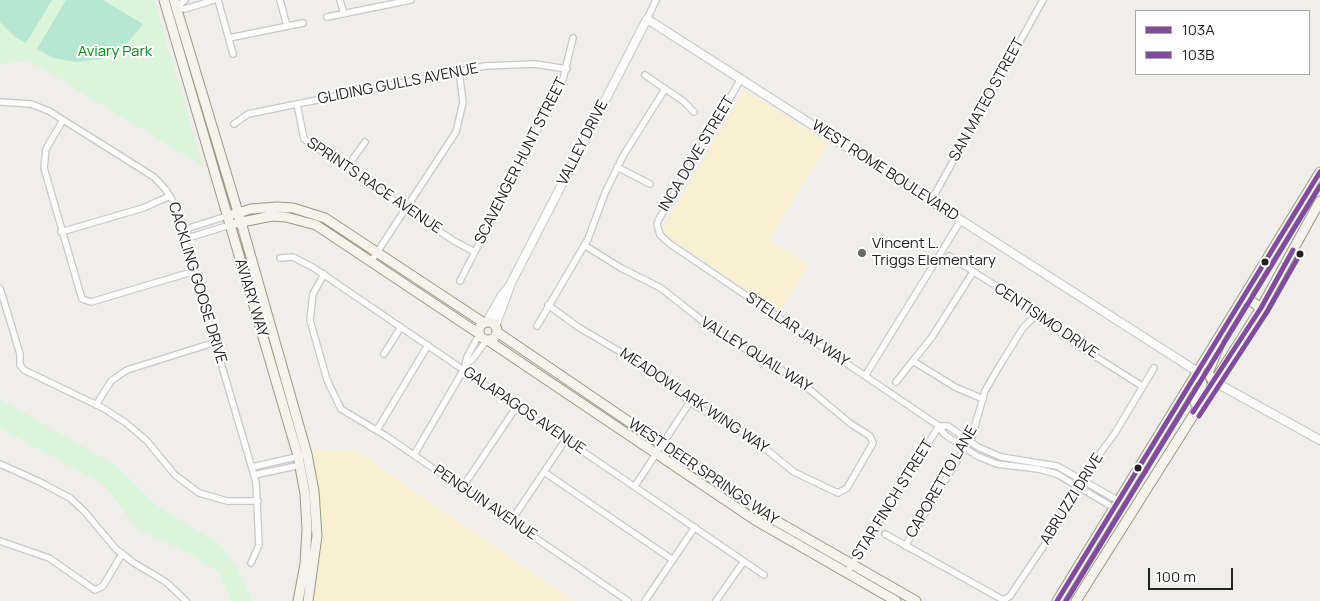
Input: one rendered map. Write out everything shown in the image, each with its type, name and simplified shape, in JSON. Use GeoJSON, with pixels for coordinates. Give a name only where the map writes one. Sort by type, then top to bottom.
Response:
{"type":"FeatureCollection","features":[{"type":"Feature","properties":{"kind":"main road","name":"AVIARY WAY"},"geometry":{"type":"LineString","coordinates":[[171,4],[240,217],[315,501],[317,536],[308,601]]}},
{"type":"Feature","properties":{"kind":"main road","name":"AVIARY WAY"},"geometry":{"type":"LineString","coordinates":[[171,4],[228,221],[304,460],[307,529],[305,564],[298,601]]}},
{"type":"Feature","properties":{"kind":"main road"},"geometry":{"type":"LineString","coordinates":[[1058,601],[1320,172]]}},
{"type":"Feature","properties":{"kind":"main road"},"geometry":{"type":"LineString","coordinates":[[1076,601],[1213,381],[1261,308],[1320,201]]}},
{"type":"Feature","properties":{"kind":"main road","name":"WEST DEER SPRINGS WAY"},"geometry":{"type":"LineString","coordinates":[[228,221],[277,207],[314,213],[338,225],[491,326],[660,449]]}},
{"type":"Feature","properties":{"kind":"main road","name":"WEST DEER SPRINGS WAY"},"geometry":{"type":"LineString","coordinates":[[240,217],[272,216],[302,220],[330,232],[483,337],[784,526],[896,601]]}},
{"type":"Feature","properties":{"kind":"main road"},"geometry":{"type":"LineString","coordinates":[[1252,286],[1266,296]]}},
{"type":"Feature","properties":{"kind":"main road"},"geometry":{"type":"LineString","coordinates":[[1245,296],[1261,308]]}},
{"type":"Feature","properties":{"kind":"main road"},"geometry":{"type":"LineString","coordinates":[[491,326],[494,338],[483,337],[479,327],[491,326]]}},
{"type":"Feature","properties":{"kind":"main road"},"geometry":{"type":"LineString","coordinates":[[1213,381],[1208,373],[1225,330]]}},
{"type":"Feature","properties":{"kind":"main road"},"geometry":{"type":"LineString","coordinates":[[1191,416],[1202,384],[1198,372]]}},
{"type":"Feature","properties":{"kind":"main road","name":"WEST DEER SPRINGS WAY"},"geometry":{"type":"LineString","coordinates":[[850,569],[916,601]]}},
{"type":"Feature","properties":{"kind":"street"},"geometry":{"type":"LineString","coordinates":[[171,4],[185,0]]}},
{"type":"Feature","properties":{"kind":"street"},"geometry":{"type":"LineString","coordinates":[[171,4],[185,9],[214,0]]}},
{"type":"Feature","properties":{"kind":"street"},"geometry":{"type":"LineString","coordinates":[[218,0],[233,54]]}},
{"type":"Feature","properties":{"kind":"street"},"geometry":{"type":"LineString","coordinates":[[280,0],[287,26]]}},
{"type":"Feature","properties":{"kind":"street"},"geometry":{"type":"LineString","coordinates":[[340,0],[344,14]]}},
{"type":"Feature","properties":{"kind":"street"},"geometry":{"type":"LineString","coordinates":[[327,17],[412,0]]}},
{"type":"Feature","properties":{"kind":"street","name":"VALLEY DRIVE"},"geometry":{"type":"LineString","coordinates":[[491,326],[508,298],[510,287],[656,0]]}},
{"type":"Feature","properties":{"kind":"street","name":"SAN MATEO STREET"},"geometry":{"type":"LineString","coordinates":[[930,201],[1043,0]]}},
{"type":"Feature","properties":{"kind":"street","name":"WEST ROME BOULEVARD"},"geometry":{"type":"LineString","coordinates":[[647,19],[1198,372]]}},
{"type":"Feature","properties":{"kind":"street"},"geometry":{"type":"LineString","coordinates":[[228,38],[303,23]]}},
{"type":"Feature","properties":{"kind":"street","name":"SCAVENGER HUNT STREET"},"geometry":{"type":"LineString","coordinates":[[460,281],[567,69],[573,38]]}},
{"type":"Feature","properties":{"kind":"street","name":"GLIDING GULLS AVENUE"},"geometry":{"type":"LineString","coordinates":[[234,124],[248,114],[459,71],[506,64],[535,64],[567,69]]}},
{"type":"Feature","properties":{"kind":"street"},"geometry":{"type":"LineString","coordinates":[[372,260],[456,132],[463,102],[459,71]]}},
{"type":"Feature","properties":{"kind":"street"},"geometry":{"type":"LineString","coordinates":[[645,75],[683,101],[694,112]]}},
{"type":"Feature","properties":{"kind":"street","name":"INCA DOVE STREET"},"geometry":{"type":"LineString","coordinates":[[658,230],[658,219],[741,79]]}},
{"type":"Feature","properties":{"kind":"street"},"geometry":{"type":"LineString","coordinates":[[537,326],[548,304],[584,245],[617,167],[665,89]]}},
{"type":"Feature","properties":{"kind":"street","name":"CACKLING GOOSE DRIVE"},"geometry":{"type":"LineString","coordinates":[[0,102],[31,104],[62,120],[147,173],[170,196],[184,234],[254,475],[258,501],[259,545],[251,563]]}},
{"type":"Feature","properties":{"kind":"street","name":"SPRINTS RACE AVENUE"},"geometry":{"type":"LineString","coordinates":[[297,104],[304,139],[454,241],[475,252]]}},
{"type":"Feature","properties":{"kind":"street"},"geometry":{"type":"LineString","coordinates":[[62,120],[48,144],[44,168],[78,294],[85,301],[91,302],[195,271]]}},
{"type":"Feature","properties":{"kind":"street"},"geometry":{"type":"LineString","coordinates":[[347,167],[365,142]]}},
{"type":"Feature","properties":{"kind":"street"},"geometry":{"type":"LineString","coordinates":[[617,167],[650,184]]}},
{"type":"Feature","properties":{"kind":"street"},"geometry":{"type":"LineString","coordinates":[[61,232],[143,208],[170,196]]}},
{"type":"Feature","properties":{"kind":"street"},"geometry":{"type":"LineString","coordinates":[[865,376],[961,220]]}},
{"type":"Feature","properties":{"kind":"street"},"geometry":{"type":"LineString","coordinates":[[184,234],[189,228],[228,221]]}},
{"type":"Feature","properties":{"kind":"street","name":"STELLAR JAY WAY"},"geometry":{"type":"LineString","coordinates":[[658,230],[670,244],[939,426]]}},
{"type":"Feature","properties":{"kind":"street","name":"VALLEY QUAIL WAY"},"geometry":{"type":"LineString","coordinates":[[584,245],[621,268],[661,288],[714,331],[798,380],[873,440],[871,447],[842,492]]}},
{"type":"Feature","properties":{"kind":"street","name":"CENTISIMO DRIVE"},"geometry":{"type":"LineString","coordinates":[[949,256],[1036,315],[1059,333],[1142,386]]}},
{"type":"Feature","properties":{"kind":"street","name":"GALAPAGOS AVENUE"},"geometry":{"type":"LineString","coordinates":[[280,258],[293,257],[324,274],[764,575]]}},
{"type":"Feature","properties":{"kind":"street"},"geometry":{"type":"LineString","coordinates":[[896,382],[932,337],[973,272]]}},
{"type":"Feature","properties":{"kind":"street","name":"PENGUIN AVENUE"},"geometry":{"type":"LineString","coordinates":[[324,274],[313,294],[310,320],[327,380],[341,409],[377,430],[628,601]]}},
{"type":"Feature","properties":{"kind":"street"},"geometry":{"type":"LineString","coordinates":[[0,288],[20,354],[21,368],[96,405],[134,428],[174,476],[190,487],[219,500],[258,501]]}},
{"type":"Feature","properties":{"kind":"street","name":"MEADOWLARK WING WAY"},"geometry":{"type":"LineString","coordinates":[[548,304],[578,327],[641,364],[690,402],[751,437],[794,472],[824,487],[842,492]]}},
{"type":"Feature","properties":{"kind":"street","name":"CAPORETTO LANE"},"geometry":{"type":"LineString","coordinates":[[905,546],[969,440],[975,428],[983,399],[1007,353],[1023,328],[1036,315]]}},
{"type":"Feature","properties":{"kind":"street"},"geometry":{"type":"LineString","coordinates":[[384,354],[401,327]]}},
{"type":"Feature","properties":{"kind":"street"},"geometry":{"type":"LineString","coordinates":[[414,455],[466,363],[483,337]]}},
{"type":"Feature","properties":{"kind":"street"},"geometry":{"type":"LineString","coordinates":[[96,405],[111,382],[127,370],[216,342]]}},
{"type":"Feature","properties":{"kind":"street"},"geometry":{"type":"LineString","coordinates":[[377,430],[428,345]]}},
{"type":"Feature","properties":{"kind":"street"},"geometry":{"type":"LineString","coordinates":[[913,361],[955,387],[983,399]]}},
{"type":"Feature","properties":{"kind":"street","name":"ABRUZZI DRIVE"},"geometry":{"type":"LineString","coordinates":[[1003,601],[1010,596],[1051,535],[1077,485],[1114,433],[1154,368]]}},
{"type":"Feature","properties":{"kind":"street"},"geometry":{"type":"LineString","coordinates":[[1213,381],[1320,440]]}},
{"type":"Feature","properties":{"kind":"street"},"geometry":{"type":"LineString","coordinates":[[635,486],[690,402]]}},
{"type":"Feature","properties":{"kind":"street"},"geometry":{"type":"LineString","coordinates":[[462,488],[517,406]]}},
{"type":"Feature","properties":{"kind":"street"},"geometry":{"type":"LineString","coordinates":[[939,426],[948,426],[987,452],[1001,457],[1046,463],[1082,479],[1116,505]]}},
{"type":"Feature","properties":{"kind":"street"},"geometry":{"type":"LineString","coordinates":[[939,426],[944,434],[964,448],[997,464],[1047,472],[1116,505]]}},
{"type":"Feature","properties":{"kind":"street","name":"STAR FINCH STREET"},"geometry":{"type":"LineString","coordinates":[[850,569],[939,426]]}},
{"type":"Feature","properties":{"kind":"street"},"geometry":{"type":"LineString","coordinates":[[511,521],[566,439]]}},
{"type":"Feature","properties":{"kind":"street"},"geometry":{"type":"LineString","coordinates":[[252,466],[304,460]]}},
{"type":"Feature","properties":{"kind":"street"},"geometry":{"type":"LineString","coordinates":[[254,475],[304,460]]}},
{"type":"Feature","properties":{"kind":"street"},"geometry":{"type":"LineString","coordinates":[[0,464],[70,498],[122,554],[166,582],[186,601]]}},
{"type":"Feature","properties":{"kind":"street"},"geometry":{"type":"LineString","coordinates":[[544,472],[673,560]]}},
{"type":"Feature","properties":{"kind":"street"},"geometry":{"type":"LineString","coordinates":[[646,601],[695,527]]}},
{"type":"Feature","properties":{"kind":"street"},"geometry":{"type":"LineString","coordinates":[[885,534],[1003,601]]}},
{"type":"Feature","properties":{"kind":"street"},"geometry":{"type":"LineString","coordinates":[[0,541],[43,556],[89,588],[98,589],[103,586],[122,554]]}},
{"type":"Feature","properties":{"kind":"street"},"geometry":{"type":"LineString","coordinates":[[716,601],[744,561]]}},
{"type":"Feature","properties":{"kind":"sand"},"geometry":{"type":"Polygon","coordinates":[[[744,90],[829,143],[769,240],[809,265],[780,313],[662,231],[744,90]]]}},
{"type":"Feature","properties":{"kind":"sand"},"geometry":{"type":"Polygon","coordinates":[[[313,450],[355,450],[574,601],[314,601],[320,571],[322,521],[313,450]]]}},
{"type":"Feature","properties":{"kind":"green space","name":"Aviary Park"},"geometry":{"type":"Polygon","coordinates":[[[0,0],[154,0],[203,166],[28,60],[0,65],[0,0]]]}},
{"type":"Feature","properties":{"kind":"green space"},"geometry":{"type":"Polygon","coordinates":[[[0,0],[52,0],[26,43],[15,37],[0,22],[0,0]]]}},
{"type":"Feature","properties":{"kind":"green space"},"geometry":{"type":"Polygon","coordinates":[[[66,0],[103,0],[143,24],[124,47],[102,59],[76,62],[54,58],[37,49],[66,0]]]}},
{"type":"Feature","properties":{"kind":"green space"},"geometry":{"type":"Polygon","coordinates":[[[0,399],[117,466],[160,508],[220,544],[236,566],[253,601],[232,601],[218,572],[193,555],[136,528],[105,485],[0,428],[0,399]]]}},
{"type":"Feature","properties":{"kind":"transit line","name":"103A"},"geometry":{"type":"LineString","coordinates":[[1057,601],[1320,172]]}},
{"type":"Feature","properties":{"kind":"transit line","name":"103B"},"geometry":{"type":"LineString","coordinates":[[1066,601],[1320,186]]}},
{"type":"Feature","properties":{"kind":"transit line","name":"103A"},"geometry":{"type":"LineString","coordinates":[[1193,412],[1261,308],[1293,250]]}},
{"type":"Feature","properties":{"kind":"transit line","name":"103B"},"geometry":{"type":"LineString","coordinates":[[1199,416],[1267,312],[1300,254]]}},
{"type":"Feature","properties":{"kind":"place","name":"Vincent L. Triggs Elementary"},"geometry":{"type":"Point","coordinates":[862,253]}}]}
